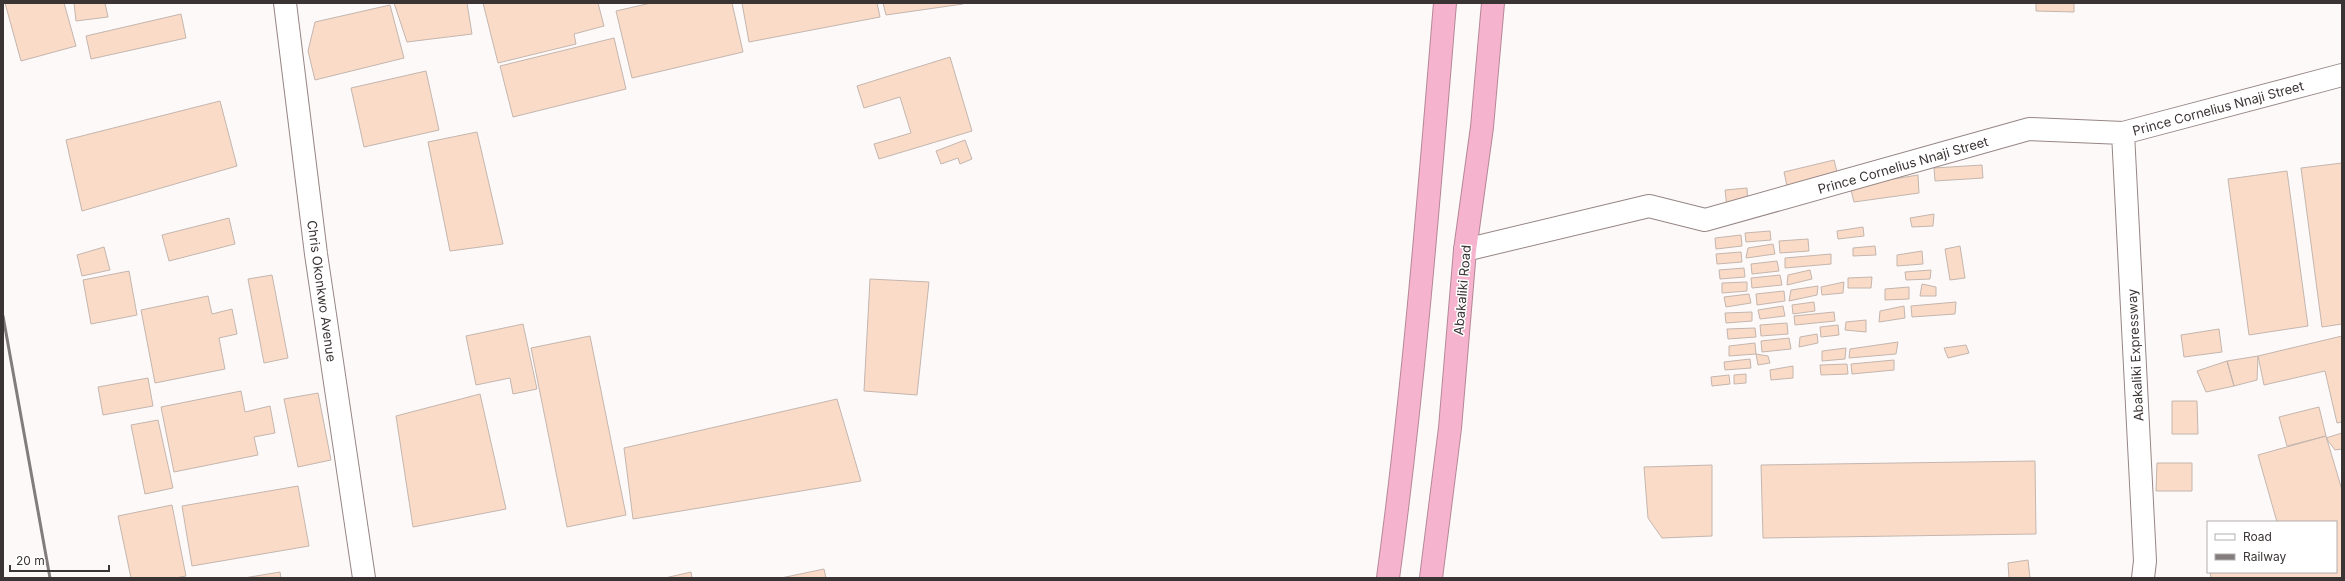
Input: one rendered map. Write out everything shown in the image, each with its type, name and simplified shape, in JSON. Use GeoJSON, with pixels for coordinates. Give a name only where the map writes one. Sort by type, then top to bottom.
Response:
{"type":"FeatureCollection","features":[{"type":"Feature","properties":{"kind":"highway"},"geometry":{"type":"LineString","coordinates":[[1388,578],[1398,505],[1424,257],[1445,3]]}},
{"type":"Feature","properties":{"kind":"highway","name":"Abakaliki Road"},"geometry":{"type":"LineString","coordinates":[[1431,578],[1450,428],[1466,250],[1482,127],[1493,3]]}},
{"type":"Feature","properties":{"kind":"street","name":"Chris Okonkwo Avenue"},"geometry":{"type":"LineString","coordinates":[[285,3],[316,254],[364,578]]}},
{"type":"Feature","properties":{"kind":"street","name":"Prince Cornelius Nnaji Street"},"geometry":{"type":"LineString","coordinates":[[1466,250],[1649,206],[1705,220],[2030,129],[2122,133],[2342,75]]}},
{"type":"Feature","properties":{"kind":"street","name":"Abakaliki Expressway"},"geometry":{"type":"LineString","coordinates":[[2122,133],[2144,538],[2143,578]]}},
{"type":"Feature","properties":{"kind":"building"},"geometry":{"type":"Polygon","coordinates":[[[5,3],[64,3],[76,46],[21,61],[5,3]]]}},
{"type":"Feature","properties":{"kind":"building"},"geometry":{"type":"Polygon","coordinates":[[[74,3],[105,3],[108,17],[76,21],[74,3]]]}},
{"type":"Feature","properties":{"kind":"building"},"geometry":{"type":"Polygon","coordinates":[[[394,3],[467,3],[472,34],[407,42],[394,3]]]}},
{"type":"Feature","properties":{"kind":"building"},"geometry":{"type":"Polygon","coordinates":[[[483,3],[598,3],[604,26],[574,34],[576,44],[498,63],[483,3]]]}},
{"type":"Feature","properties":{"kind":"building"},"geometry":{"type":"Polygon","coordinates":[[[651,3],[732,3],[743,52],[632,78],[616,11],[651,3]]]}},
{"type":"Feature","properties":{"kind":"building"},"geometry":{"type":"Polygon","coordinates":[[[742,3],[877,3],[880,17],[749,42],[742,3]]]}},
{"type":"Feature","properties":{"kind":"building"},"geometry":{"type":"Polygon","coordinates":[[[883,3],[962,3],[963,4],[886,15],[883,3]]]}},
{"type":"Feature","properties":{"kind":"building"},"geometry":{"type":"Polygon","coordinates":[[[2036,3],[2074,3],[2074,12],[2036,11],[2036,3]]]}},
{"type":"Feature","properties":{"kind":"building"},"geometry":{"type":"Polygon","coordinates":[[[390,5],[404,58],[315,80],[308,51],[315,22],[390,5]]]}},
{"type":"Feature","properties":{"kind":"building"},"geometry":{"type":"Polygon","coordinates":[[[181,14],[186,38],[91,59],[86,36],[181,14]]]}},
{"type":"Feature","properties":{"kind":"building"},"geometry":{"type":"Polygon","coordinates":[[[614,38],[626,89],[513,117],[500,66],[614,38]]]}},
{"type":"Feature","properties":{"kind":"building"},"geometry":{"type":"Polygon","coordinates":[[[950,57],[972,131],[879,159],[874,144],[911,133],[900,97],[864,108],[857,86],[950,57]]]}},
{"type":"Feature","properties":{"kind":"building"},"geometry":{"type":"Polygon","coordinates":[[[426,71],[439,130],[364,147],[351,88],[426,71]]]}},
{"type":"Feature","properties":{"kind":"building"},"geometry":{"type":"Polygon","coordinates":[[[220,101],[237,166],[82,211],[66,140],[220,101]]]}},
{"type":"Feature","properties":{"kind":"building"},"geometry":{"type":"Polygon","coordinates":[[[477,132],[503,244],[450,251],[428,142],[477,132]]]}},
{"type":"Feature","properties":{"kind":"building"},"geometry":{"type":"Polygon","coordinates":[[[965,140],[972,159],[960,164],[958,158],[941,164],[936,151],[965,140]]]}},
{"type":"Feature","properties":{"kind":"building"},"geometry":{"type":"Polygon","coordinates":[[[1834,160],[1839,180],[1788,191],[1784,172],[1834,160]]]}},
{"type":"Feature","properties":{"kind":"building"},"geometry":{"type":"Polygon","coordinates":[[[2342,163],[2342,324],[2322,327],[2301,168],[2342,163]]]}},
{"type":"Feature","properties":{"kind":"building"},"geometry":{"type":"Polygon","coordinates":[[[1982,165],[1983,178],[1935,181],[1934,168],[1982,165]]]}},
{"type":"Feature","properties":{"kind":"building"},"geometry":{"type":"Polygon","coordinates":[[[2287,171],[2308,326],[2249,335],[2228,179],[2287,171]]]}},
{"type":"Feature","properties":{"kind":"building"},"geometry":{"type":"Polygon","coordinates":[[[1918,175],[1919,193],[1854,202],[1850,186],[1918,175]]]}},
{"type":"Feature","properties":{"kind":"building"},"geometry":{"type":"Polygon","coordinates":[[[1747,188],[1748,205],[1727,207],[1725,190],[1747,188]]]}},
{"type":"Feature","properties":{"kind":"building"},"geometry":{"type":"Polygon","coordinates":[[[1934,214],[1933,226],[1912,227],[1910,218],[1934,214]]]}},
{"type":"Feature","properties":{"kind":"building"},"geometry":{"type":"Polygon","coordinates":[[[229,218],[235,244],[169,261],[162,235],[229,218]]]}},
{"type":"Feature","properties":{"kind":"building"},"geometry":{"type":"Polygon","coordinates":[[[1863,227],[1864,236],[1838,239],[1837,231],[1863,227]]]}},
{"type":"Feature","properties":{"kind":"building"},"geometry":{"type":"Polygon","coordinates":[[[1770,231],[1771,240],[1746,242],[1745,233],[1770,231]]]}},
{"type":"Feature","properties":{"kind":"building"},"geometry":{"type":"Polygon","coordinates":[[[1741,235],[1742,246],[1716,249],[1715,238],[1741,235]]]}},
{"type":"Feature","properties":{"kind":"building"},"geometry":{"type":"Polygon","coordinates":[[[1808,239],[1809,251],[1780,253],[1779,241],[1808,239]]]}},
{"type":"Feature","properties":{"kind":"building"},"geometry":{"type":"Polygon","coordinates":[[[1773,244],[1775,254],[1746,258],[1748,248],[1773,244]]]}},
{"type":"Feature","properties":{"kind":"building"},"geometry":{"type":"Polygon","coordinates":[[[1875,246],[1876,255],[1853,256],[1853,248],[1875,246]]]}},
{"type":"Feature","properties":{"kind":"building"},"geometry":{"type":"Polygon","coordinates":[[[1960,246],[1965,278],[1950,280],[1945,249],[1960,246]]]}},
{"type":"Feature","properties":{"kind":"building"},"geometry":{"type":"Polygon","coordinates":[[[104,247],[110,270],[82,276],[77,255],[104,247]]]}},
{"type":"Feature","properties":{"kind":"building"},"geometry":{"type":"Polygon","coordinates":[[[1922,251],[1923,264],[1897,266],[1897,255],[1922,251]]]}},
{"type":"Feature","properties":{"kind":"building"},"geometry":{"type":"Polygon","coordinates":[[[1741,252],[1742,262],[1717,264],[1716,254],[1741,252]]]}},
{"type":"Feature","properties":{"kind":"building"},"geometry":{"type":"Polygon","coordinates":[[[1831,254],[1831,264],[1785,268],[1785,258],[1831,254]]]}},
{"type":"Feature","properties":{"kind":"building"},"geometry":{"type":"Polygon","coordinates":[[[1777,261],[1779,271],[1752,274],[1751,264],[1777,261]]]}},
{"type":"Feature","properties":{"kind":"building"},"geometry":{"type":"Polygon","coordinates":[[[1744,268],[1745,277],[1720,279],[1719,270],[1744,268]]]}},
{"type":"Feature","properties":{"kind":"building"},"geometry":{"type":"Polygon","coordinates":[[[1810,270],[1812,279],[1787,285],[1788,275],[1810,270]]]}},
{"type":"Feature","properties":{"kind":"building"},"geometry":{"type":"Polygon","coordinates":[[[1931,270],[1930,279],[1906,280],[1905,272],[1931,270]]]}},
{"type":"Feature","properties":{"kind":"building"},"geometry":{"type":"Polygon","coordinates":[[[129,271],[137,315],[91,324],[83,280],[129,271]]]}},
{"type":"Feature","properties":{"kind":"building"},"geometry":{"type":"Polygon","coordinates":[[[272,275],[288,358],[264,363],[248,279],[272,275]]]}},
{"type":"Feature","properties":{"kind":"building"},"geometry":{"type":"Polygon","coordinates":[[[1780,275],[1782,285],[1752,288],[1751,278],[1780,275]]]}},
{"type":"Feature","properties":{"kind":"building"},"geometry":{"type":"Polygon","coordinates":[[[1872,277],[1871,288],[1848,288],[1848,278],[1872,277]]]}},
{"type":"Feature","properties":{"kind":"building"},"geometry":{"type":"Polygon","coordinates":[[[870,279],[929,282],[917,395],[864,391],[870,279]]]}},
{"type":"Feature","properties":{"kind":"building"},"geometry":{"type":"Polygon","coordinates":[[[1747,282],[1747,291],[1722,293],[1722,283],[1747,282]]]}},
{"type":"Feature","properties":{"kind":"building"},"geometry":{"type":"Polygon","coordinates":[[[1844,282],[1843,293],[1822,295],[1821,287],[1844,282]]]}},
{"type":"Feature","properties":{"kind":"building"},"geometry":{"type":"Polygon","coordinates":[[[1922,284],[1936,287],[1936,296],[1920,296],[1922,284]]]}},
{"type":"Feature","properties":{"kind":"building"},"geometry":{"type":"Polygon","coordinates":[[[1818,286],[1817,295],[1789,301],[1791,290],[1818,286]]]}},
{"type":"Feature","properties":{"kind":"building"},"geometry":{"type":"Polygon","coordinates":[[[1909,287],[1909,299],[1885,300],[1885,289],[1909,287]]]}},
{"type":"Feature","properties":{"kind":"building"},"geometry":{"type":"Polygon","coordinates":[[[1784,291],[1785,301],[1757,305],[1756,294],[1784,291]]]}},
{"type":"Feature","properties":{"kind":"building"},"geometry":{"type":"Polygon","coordinates":[[[1749,294],[1751,303],[1726,307],[1724,297],[1749,294]]]}},
{"type":"Feature","properties":{"kind":"building"},"geometry":{"type":"Polygon","coordinates":[[[208,296],[212,314],[232,309],[237,334],[219,338],[225,369],[155,383],[141,310],[208,296]]]}},
{"type":"Feature","properties":{"kind":"building"},"geometry":{"type":"Polygon","coordinates":[[[1814,302],[1815,311],[1793,314],[1792,305],[1814,302]]]}},
{"type":"Feature","properties":{"kind":"building"},"geometry":{"type":"Polygon","coordinates":[[[1956,302],[1955,314],[1912,317],[1911,306],[1956,302]]]}},
{"type":"Feature","properties":{"kind":"building"},"geometry":{"type":"Polygon","coordinates":[[[1783,306],[1785,316],[1760,319],[1758,310],[1783,306]]]}},
{"type":"Feature","properties":{"kind":"building"},"geometry":{"type":"Polygon","coordinates":[[[1904,306],[1905,318],[1879,322],[1880,311],[1904,306]]]}},
{"type":"Feature","properties":{"kind":"building"},"geometry":{"type":"Polygon","coordinates":[[[1752,312],[1752,321],[1726,323],[1725,313],[1752,312]]]}},
{"type":"Feature","properties":{"kind":"building"},"geometry":{"type":"Polygon","coordinates":[[[1834,312],[1835,321],[1795,325],[1794,316],[1834,312]]]}},
{"type":"Feature","properties":{"kind":"building"},"geometry":{"type":"Polygon","coordinates":[[[1866,320],[1866,332],[1845,330],[1846,322],[1866,320]]]}},
{"type":"Feature","properties":{"kind":"building"},"geometry":{"type":"Polygon","coordinates":[[[1787,323],[1788,334],[1761,336],[1760,325],[1787,323]]]}},
{"type":"Feature","properties":{"kind":"building"},"geometry":{"type":"Polygon","coordinates":[[[523,324],[537,389],[513,394],[510,378],[476,385],[466,336],[523,324]]]}},
{"type":"Feature","properties":{"kind":"building"},"geometry":{"type":"Polygon","coordinates":[[[1838,325],[1839,335],[1821,337],[1820,327],[1838,325]]]}},
{"type":"Feature","properties":{"kind":"building"},"geometry":{"type":"Polygon","coordinates":[[[1755,328],[1756,337],[1728,339],[1727,329],[1755,328]]]}},
{"type":"Feature","properties":{"kind":"building"},"geometry":{"type":"Polygon","coordinates":[[[2219,329],[2222,352],[2184,357],[2181,335],[2219,329]]]}},
{"type":"Feature","properties":{"kind":"building"},"geometry":{"type":"Polygon","coordinates":[[[1817,334],[1818,343],[1799,347],[1800,337],[1817,334]]]}},
{"type":"Feature","properties":{"kind":"building"},"geometry":{"type":"Polygon","coordinates":[[[590,336],[626,515],[567,527],[531,348],[590,336]]]}},
{"type":"Feature","properties":{"kind":"building"},"geometry":{"type":"Polygon","coordinates":[[[2342,336],[2342,422],[2337,423],[2325,371],[2264,385],[2258,356],[2342,336]]]}},
{"type":"Feature","properties":{"kind":"building"},"geometry":{"type":"Polygon","coordinates":[[[1789,338],[1791,349],[1762,352],[1761,341],[1789,338]]]}},
{"type":"Feature","properties":{"kind":"building"},"geometry":{"type":"Polygon","coordinates":[[[1898,342],[1896,354],[1849,358],[1850,349],[1898,342]]]}},
{"type":"Feature","properties":{"kind":"building"},"geometry":{"type":"Polygon","coordinates":[[[1755,343],[1756,354],[1729,356],[1729,346],[1755,343]]]}},
{"type":"Feature","properties":{"kind":"building"},"geometry":{"type":"Polygon","coordinates":[[[1966,345],[1969,353],[1948,358],[1944,348],[1966,345]]]}},
{"type":"Feature","properties":{"kind":"building"},"geometry":{"type":"Polygon","coordinates":[[[1846,348],[1845,359],[1822,361],[1822,351],[1846,348]]]}},
{"type":"Feature","properties":{"kind":"building"},"geometry":{"type":"Polygon","coordinates":[[[1756,354],[1768,356],[1770,363],[1758,365],[1756,354]]]}},
{"type":"Feature","properties":{"kind":"building"},"geometry":{"type":"Polygon","coordinates":[[[2258,356],[2257,380],[2234,386],[2227,361],[2258,356]]]}},
{"type":"Feature","properties":{"kind":"building"},"geometry":{"type":"Polygon","coordinates":[[[1750,359],[1751,368],[1725,370],[1724,362],[1750,359]]]}},
{"type":"Feature","properties":{"kind":"building"},"geometry":{"type":"Polygon","coordinates":[[[1894,360],[1894,370],[1852,374],[1851,364],[1894,360]]]}},
{"type":"Feature","properties":{"kind":"building"},"geometry":{"type":"Polygon","coordinates":[[[2227,361],[2234,386],[2206,392],[2197,371],[2227,361]]]}},
{"type":"Feature","properties":{"kind":"building"},"geometry":{"type":"Polygon","coordinates":[[[1847,364],[1848,374],[1821,375],[1820,365],[1847,364]]]}},
{"type":"Feature","properties":{"kind":"building"},"geometry":{"type":"Polygon","coordinates":[[[1793,366],[1793,378],[1771,380],[1770,370],[1793,366]]]}},
{"type":"Feature","properties":{"kind":"building"},"geometry":{"type":"Polygon","coordinates":[[[1746,374],[1746,383],[1734,384],[1734,375],[1746,374]]]}},
{"type":"Feature","properties":{"kind":"building"},"geometry":{"type":"Polygon","coordinates":[[[1729,375],[1730,384],[1712,386],[1711,377],[1729,375]]]}},
{"type":"Feature","properties":{"kind":"building"},"geometry":{"type":"Polygon","coordinates":[[[148,378],[153,406],[103,415],[98,387],[148,378]]]}},
{"type":"Feature","properties":{"kind":"building"},"geometry":{"type":"Polygon","coordinates":[[[241,391],[245,412],[270,406],[275,433],[254,437],[258,455],[174,472],[161,407],[241,391]]]}},
{"type":"Feature","properties":{"kind":"building"},"geometry":{"type":"Polygon","coordinates":[[[318,393],[331,460],[298,467],[284,399],[318,393]]]}},
{"type":"Feature","properties":{"kind":"building"},"geometry":{"type":"Polygon","coordinates":[[[480,394],[506,509],[413,527],[396,416],[480,394]]]}},
{"type":"Feature","properties":{"kind":"building"},"geometry":{"type":"Polygon","coordinates":[[[837,399],[861,481],[633,519],[624,448],[837,399]]]}},
{"type":"Feature","properties":{"kind":"building"},"geometry":{"type":"Polygon","coordinates":[[[2172,401],[2197,401],[2198,434],[2172,434],[2172,401]]]}},
{"type":"Feature","properties":{"kind":"building"},"geometry":{"type":"Polygon","coordinates":[[[2319,407],[2326,436],[2287,446],[2279,417],[2319,407]]]}},
{"type":"Feature","properties":{"kind":"building"},"geometry":{"type":"Polygon","coordinates":[[[158,420],[173,488],[145,494],[131,425],[158,420]]]}},
{"type":"Feature","properties":{"kind":"building"},"geometry":{"type":"Polygon","coordinates":[[[2342,433],[2342,449],[2335,450],[2326,438],[2342,433]]]}},
{"type":"Feature","properties":{"kind":"building"},"geometry":{"type":"Polygon","coordinates":[[[2326,436],[2342,490],[2342,578],[2211,578],[2210,573],[2337,573],[2337,521],[2277,521],[2258,455],[2326,436]]]}},
{"type":"Feature","properties":{"kind":"building"},"geometry":{"type":"Polygon","coordinates":[[[2035,461],[2036,534],[1763,538],[1761,465],[2035,461]]]}},
{"type":"Feature","properties":{"kind":"building"},"geometry":{"type":"Polygon","coordinates":[[[2157,463],[2192,463],[2192,491],[2156,491],[2157,463]]]}},
{"type":"Feature","properties":{"kind":"building"},"geometry":{"type":"Polygon","coordinates":[[[1712,465],[1712,536],[1662,538],[1648,518],[1644,467],[1712,465]]]}},
{"type":"Feature","properties":{"kind":"building"},"geometry":{"type":"Polygon","coordinates":[[[298,486],[309,546],[192,566],[182,506],[298,486]]]}},
{"type":"Feature","properties":{"kind":"building"},"geometry":{"type":"Polygon","coordinates":[[[172,505],[186,576],[175,578],[131,578],[118,516],[172,505]]]}},
{"type":"Feature","properties":{"kind":"building"},"geometry":{"type":"Polygon","coordinates":[[[2028,560],[2030,578],[2009,578],[2008,563],[2028,560]]]}},
{"type":"Feature","properties":{"kind":"building"},"geometry":{"type":"Polygon","coordinates":[[[824,569],[826,578],[781,578],[824,569]]]}},
{"type":"Feature","properties":{"kind":"building"},"geometry":{"type":"Polygon","coordinates":[[[280,572],[281,578],[244,578],[280,572]]]}},
{"type":"Feature","properties":{"kind":"building"},"geometry":{"type":"Polygon","coordinates":[[[691,572],[692,578],[665,578],[691,572]]]}},
{"type":"Feature","properties":{"kind":"railway"},"geometry":{"type":"LineString","coordinates":[[3,316],[50,578]]}}]}
